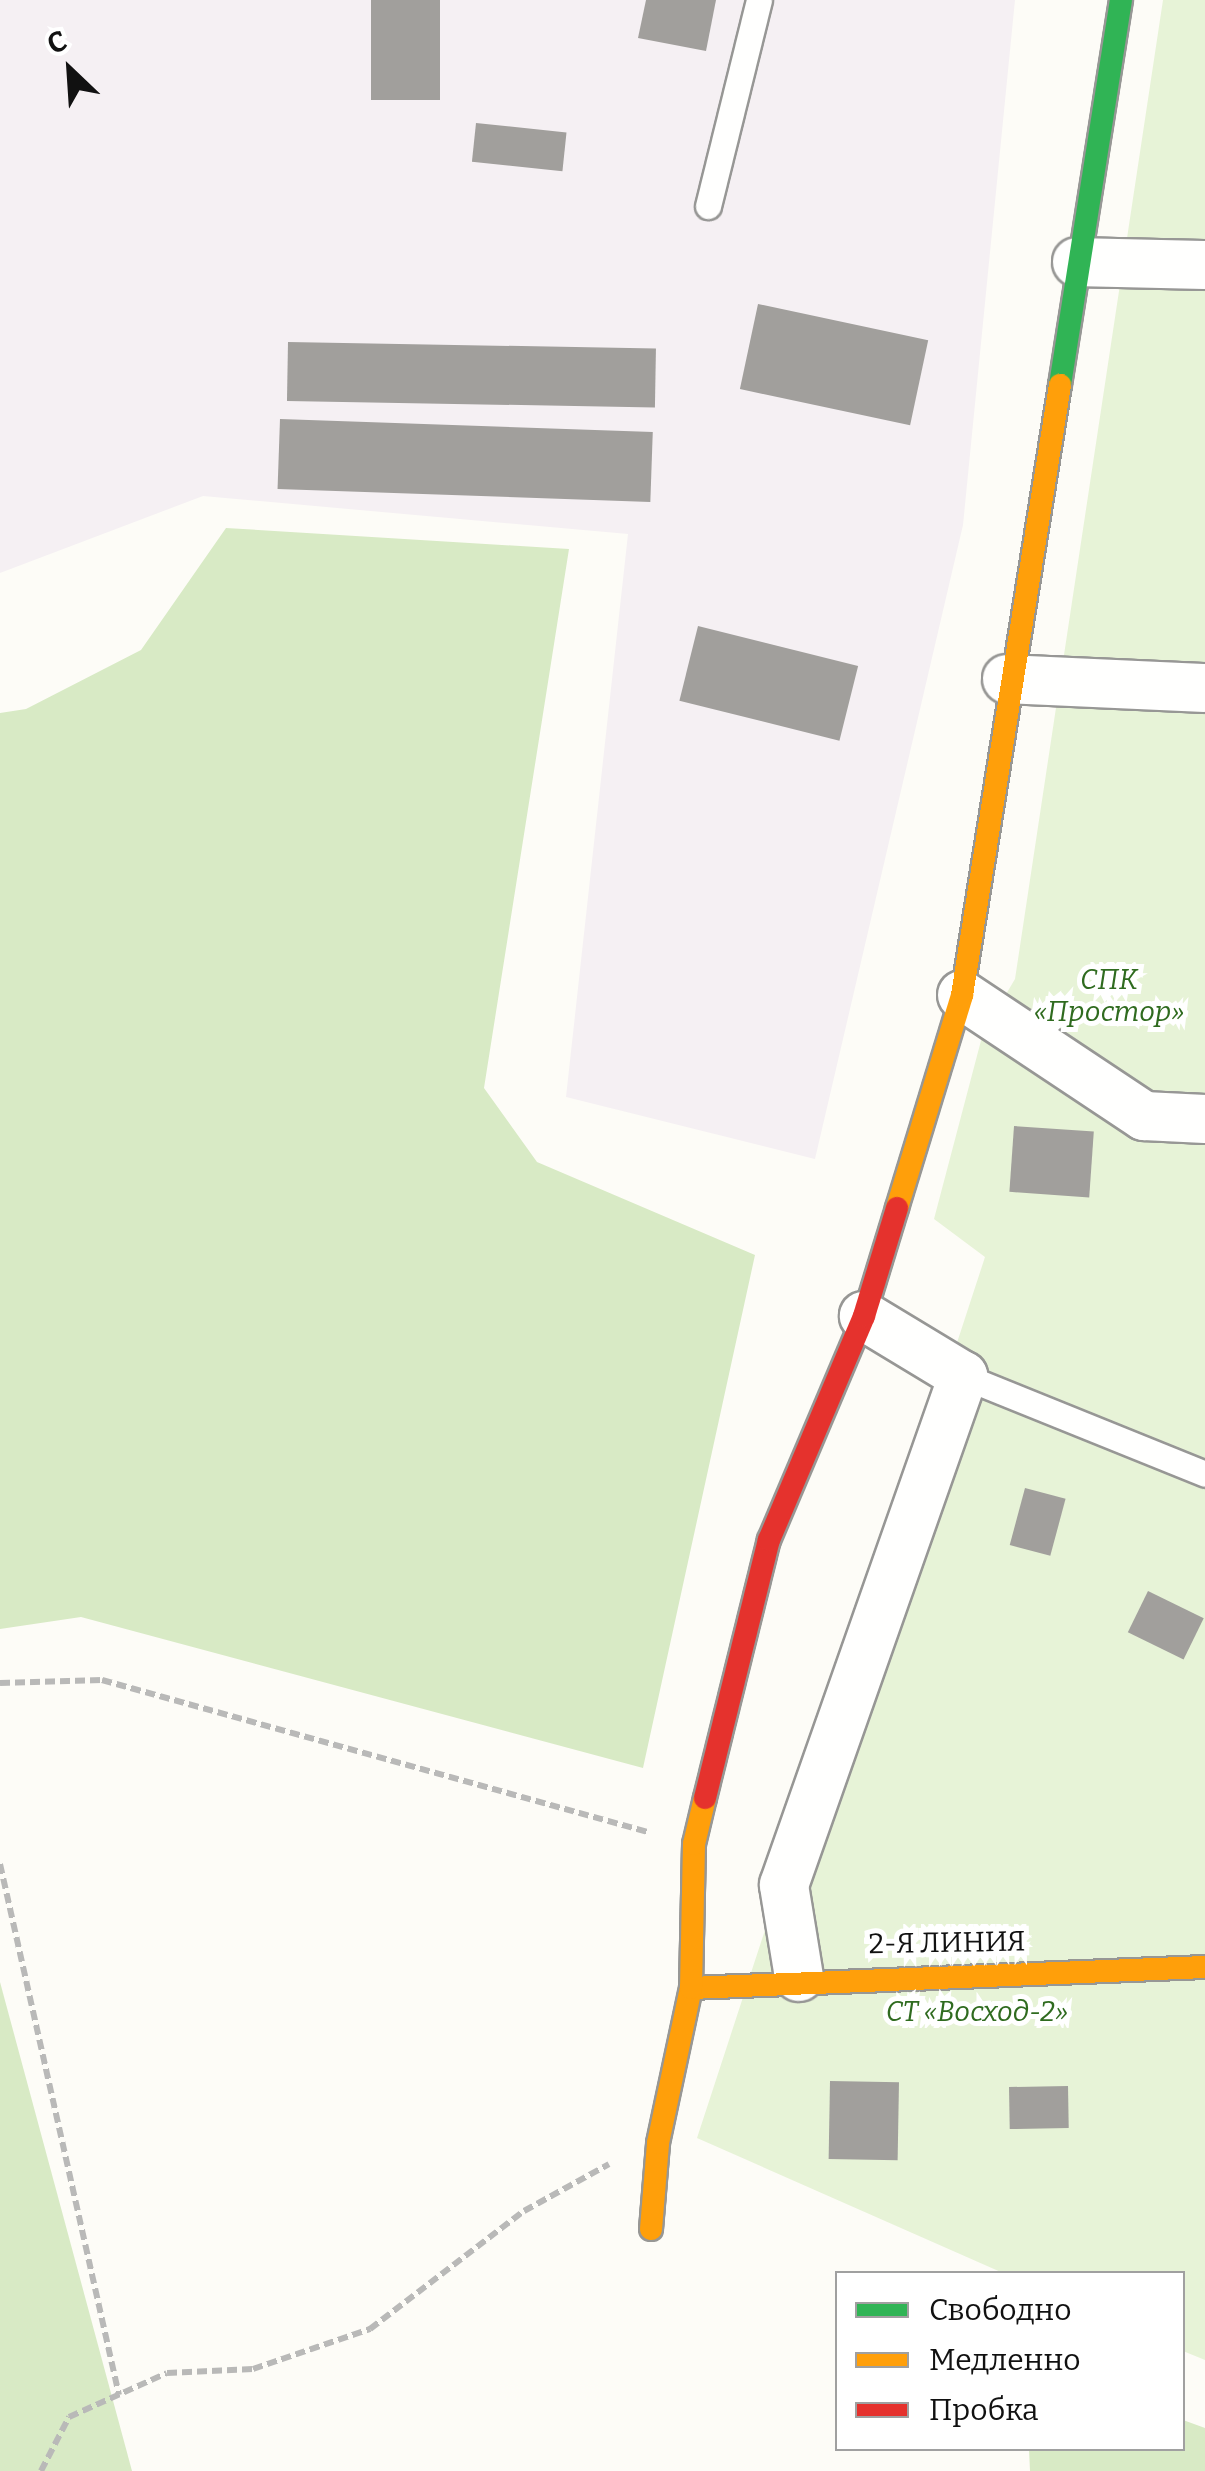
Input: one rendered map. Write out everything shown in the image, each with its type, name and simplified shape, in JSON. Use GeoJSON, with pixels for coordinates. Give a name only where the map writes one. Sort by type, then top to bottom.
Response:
{"type":"FeatureCollection","features":[{"type":"Feature","properties":{"kind":"street"},"geometry":{"type":"LineString","coordinates":[[651,2229],[658,2143],[691,1988],[694,1844],[769,1540],[864,1316],[962,996],[1007,679],[1121,0]]}},
{"type":"Feature","properties":{"kind":"street"},"geometry":{"type":"LineString","coordinates":[[1077,262],[1205,264]]}},
{"type":"Feature","properties":{"kind":"street"},"geometry":{"type":"LineString","coordinates":[[1007,679],[1205,688]]}},
{"type":"Feature","properties":{"kind":"street"},"geometry":{"type":"LineString","coordinates":[[962,996],[1144,1116],[1205,1120]]}},
{"type":"Feature","properties":{"kind":"street"},"geometry":{"type":"LineString","coordinates":[[799,1977],[784,1885],[963,1376],[864,1316]]}},
{"type":"Feature","properties":{"kind":"street","name":"2-Я ЛИНИЯ"},"geometry":{"type":"LineString","coordinates":[[691,1988],[799,1977],[1205,1967]]}},
{"type":"Feature","properties":{"kind":"lane"},"geometry":{"type":"LineString","coordinates":[[708,206],[759,0]]}},
{"type":"Feature","properties":{"kind":"lane"},"geometry":{"type":"LineString","coordinates":[[963,1376],[1205,1474]]}},
{"type":"Feature","properties":{"kind":"path"},"geometry":{"type":"LineString","coordinates":[[0,1683],[102,1680],[694,1844]]}},
{"type":"Feature","properties":{"kind":"path"},"geometry":{"type":"LineString","coordinates":[[0,1864],[119,2395]]}},
{"type":"Feature","properties":{"kind":"path"},"geometry":{"type":"LineString","coordinates":[[42,2471],[69,2416],[167,2373],[252,2370],[370,2329],[524,2211],[658,2143]]}},
{"type":"Feature","properties":{"kind":"shaded area"},"geometry":{"type":"Polygon","coordinates":[[[0,0],[1015,0],[963,525],[815,1159],[566,1097],[628,534],[203,496],[0,573],[0,0]]]}},
{"type":"Feature","properties":{"kind":"green space","name":"СТ «Восход-2»"},"geometry":{"type":"Polygon","coordinates":[[[1163,0],[1205,0],[1205,2360],[1185,2352],[1185,2271],[998,2271],[697,2138],[985,1257],[934,1219],[983,1033],[1015,979],[1163,0]]]}},
{"type":"Feature","properties":{"kind":"green space"},"geometry":{"type":"Polygon","coordinates":[[[226,528],[569,549],[484,1088],[537,1162],[755,1255],[643,1768],[81,1617],[0,1629],[0,713],[26,709],[141,650],[226,528]]]}},
{"type":"Feature","properties":{"kind":"green space"},"geometry":{"type":"Polygon","coordinates":[[[0,1982],[132,2471],[0,2471],[0,1982]]]}},
{"type":"Feature","properties":{"kind":"green space"},"geometry":{"type":"Polygon","coordinates":[[[1185,2421],[1205,2428],[1205,2471],[1030,2471],[1029,2451],[1185,2451],[1185,2421]]]}},
{"type":"Feature","properties":{"kind":"building"},"geometry":{"type":"Polygon","coordinates":[[[371,0],[440,0],[440,100],[371,100],[371,0]]]}},
{"type":"Feature","properties":{"kind":"building"},"geometry":{"type":"Polygon","coordinates":[[[646,0],[716,0],[706,51],[638,38],[646,0]]]}},
{"type":"Feature","properties":{"kind":"building"},"geometry":{"type":"Polygon","coordinates":[[[476,123],[567,133],[562,171],[472,162],[476,123]]]}},
{"type":"Feature","properties":{"kind":"building"},"geometry":{"type":"Polygon","coordinates":[[[758,304],[928,340],[910,425],[740,389],[758,304]]]}},
{"type":"Feature","properties":{"kind":"building"},"geometry":{"type":"Polygon","coordinates":[[[288,342],[656,348],[655,407],[287,401],[288,342]]]}},
{"type":"Feature","properties":{"kind":"building"},"geometry":{"type":"Polygon","coordinates":[[[280,419],[653,432],[650,502],[278,489],[280,419]]]}},
{"type":"Feature","properties":{"kind":"building"},"geometry":{"type":"Polygon","coordinates":[[[698,626],[858,666],[839,741],[679,701],[698,626]]]}},
{"type":"Feature","properties":{"kind":"building"},"geometry":{"type":"Polygon","coordinates":[[[1014,1126],[1094,1132],[1089,1197],[1009,1192],[1014,1126]]]}},
{"type":"Feature","properties":{"kind":"building"},"geometry":{"type":"Polygon","coordinates":[[[1025,1488],[1066,1499],[1050,1556],[1010,1545],[1025,1488]]]}},
{"type":"Feature","properties":{"kind":"building"},"geometry":{"type":"Polygon","coordinates":[[[1148,1591],[1204,1618],[1184,1660],[1128,1632],[1148,1591]]]}},
{"type":"Feature","properties":{"kind":"building"},"geometry":{"type":"Polygon","coordinates":[[[830,2081],[899,2082],[898,2160],[829,2159],[830,2081]]]}},
{"type":"Feature","properties":{"kind":"building"},"geometry":{"type":"Polygon","coordinates":[[[1068,2086],[1069,2128],[1010,2129],[1009,2087],[1068,2086]]]}},
{"type":"Feature","properties":{"kind":"traffic: fast"},"geometry":{"type":"LineString","coordinates":[[1060,385],[1121,0]]}},
{"type":"Feature","properties":{"kind":"traffic: slow"},"geometry":{"type":"LineString","coordinates":[[897,1208],[962,995],[1060,385]]}},
{"type":"Feature","properties":{"kind":"traffic: slow"},"geometry":{"type":"LineString","coordinates":[[651,2229],[658,2143],[691,1988],[694,1844],[705,1798]]}},
{"type":"Feature","properties":{"kind":"traffic: slow"},"geometry":{"type":"LineString","coordinates":[[691,1988],[1205,1967]]}},
{"type":"Feature","properties":{"kind":"traffic: jam"},"geometry":{"type":"LineString","coordinates":[[705,1798],[769,1540],[864,1316],[897,1208]]}},
{"type":"Feature","properties":{"kind":"park label","name":"СПК «Простор»"},"geometry":{"type":"Point","coordinates":[1109,996]}}]}
